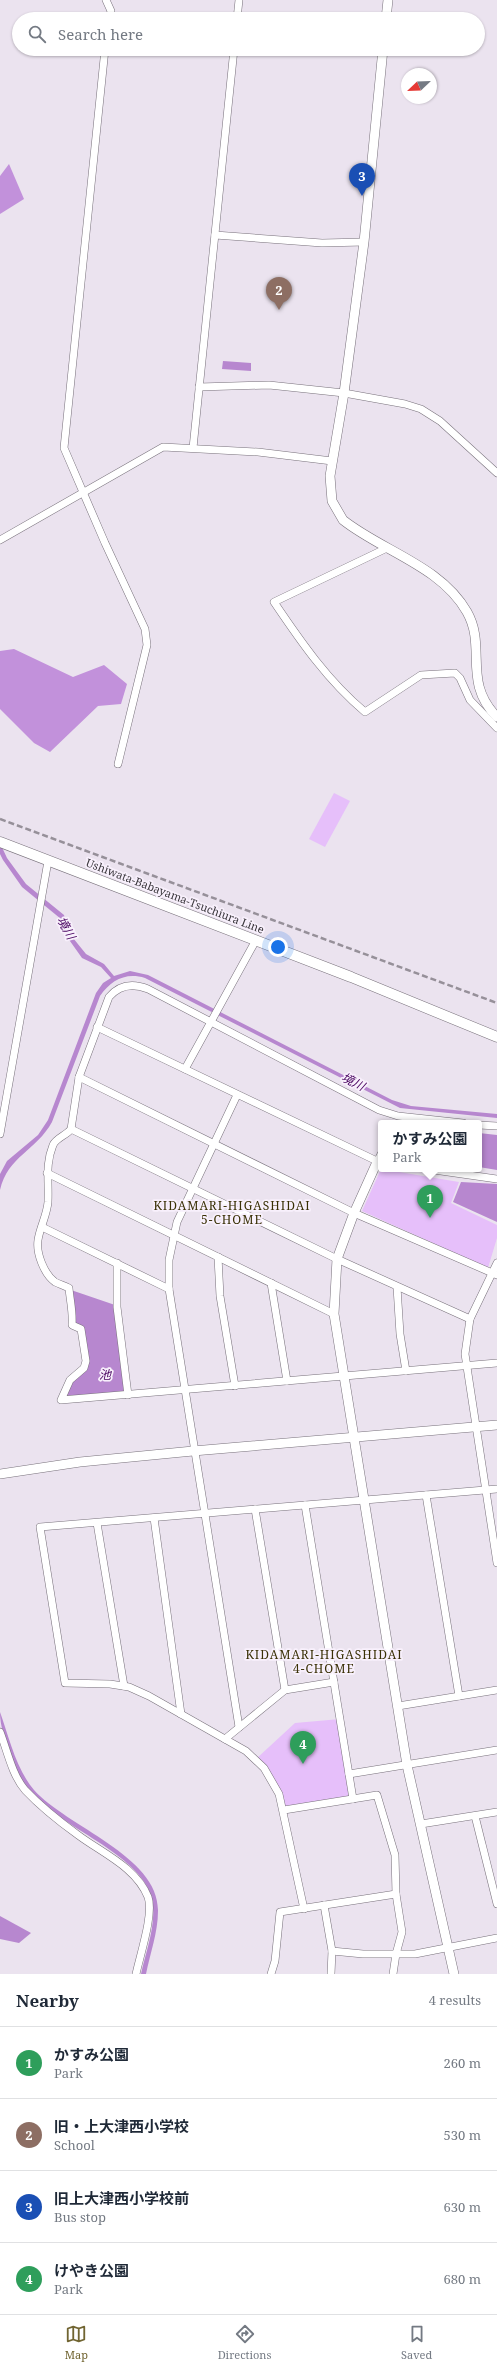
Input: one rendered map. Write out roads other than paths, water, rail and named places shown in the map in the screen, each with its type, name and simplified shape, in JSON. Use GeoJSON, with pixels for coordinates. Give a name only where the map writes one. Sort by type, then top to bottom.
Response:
{"type":"FeatureCollection","features":[{"type":"Feature","properties":{"kind":"main road","name":"Ushiwata-Babayama-Tsuchiura Line"},"geometry":{"type":"LineString","coordinates":[[0,842],[351,976],[497,1037]]}},
{"type":"Feature","properties":{"kind":"street"},"geometry":{"type":"LineString","coordinates":[[106,0],[111,12]]}},
{"type":"Feature","properties":{"kind":"street"},"geometry":{"type":"LineString","coordinates":[[238,12],[239,0]]}},
{"type":"Feature","properties":{"kind":"street"},"geometry":{"type":"LineString","coordinates":[[387,12],[388,0]]}},
{"type":"Feature","properties":{"kind":"street"},"geometry":{"type":"LineString","coordinates":[[104,56],[64,448],[83,494],[145,629],[147,645],[118,764]]}},
{"type":"Feature","properties":{"kind":"street"},"geometry":{"type":"LineString","coordinates":[[192,448],[233,56]]}},
{"type":"Feature","properties":{"kind":"street"},"geometry":{"type":"LineString","coordinates":[[381,56],[364,242],[344,393],[329,485],[332,501],[338,514],[350,525],[434,578],[460,601],[468,613],[474,633],[479,690],[483,701],[497,717]]}},
{"type":"Feature","properties":{"kind":"street"},"geometry":{"type":"LineString","coordinates":[[215,235],[322,242],[364,242]]}},
{"type":"Feature","properties":{"kind":"street"},"geometry":{"type":"LineString","coordinates":[[199,387],[269,385],[344,393],[405,404],[421,409],[440,421],[462,439],[497,473]]}},
{"type":"Feature","properties":{"kind":"street"},"geometry":{"type":"LineString","coordinates":[[0,540],[163,447],[298,456],[332,461]]}},
{"type":"Feature","properties":{"kind":"street"},"geometry":{"type":"LineString","coordinates":[[387,548],[274,602],[301,642],[336,687],[365,712],[421,675],[456,673],[460,678],[470,700],[497,728]]}},
{"type":"Feature","properties":{"kind":"street"},"geometry":{"type":"LineString","coordinates":[[0,1134],[48,861]]}},
{"type":"Feature","properties":{"kind":"street"},"geometry":{"type":"LineString","coordinates":[[185,1069],[256,940]]}},
{"type":"Feature","properties":{"kind":"street"},"geometry":{"type":"LineString","coordinates":[[396,1120],[148,989],[133,984],[119,988],[109,997],[79,1077],[71,1129],[54,1144],[49,1155],[47,1173],[49,1186],[47,1211],[38,1242],[41,1260],[55,1282],[69,1288],[70,1303],[73,1310],[72,1325],[81,1329],[86,1361],[84,1368],[70,1380],[61,1400],[497,1363]]}},
{"type":"Feature","properties":{"kind":"street"},"geometry":{"type":"LineString","coordinates":[[97,1027],[237,1095],[378,1159]]}},
{"type":"Feature","properties":{"kind":"street"},"geometry":{"type":"LineString","coordinates":[[79,1077],[354,1213],[494,1274]]}},
{"type":"Feature","properties":{"kind":"street"},"geometry":{"type":"LineString","coordinates":[[237,1095],[192,1188],[174,1235],[169,1260],[169,1289],[239,1727]]}},
{"type":"Feature","properties":{"kind":"street"},"geometry":{"type":"LineString","coordinates":[[482,1125],[497,1126]]}},
{"type":"Feature","properties":{"kind":"street"},"geometry":{"type":"LineString","coordinates":[[71,1129],[337,1259],[470,1319]]}},
{"type":"Feature","properties":{"kind":"street"},"geometry":{"type":"LineString","coordinates":[[378,1164],[354,1213],[337,1259],[334,1314],[407,1765],[454,1974]]}},
{"type":"Feature","properties":{"kind":"street"},"geometry":{"type":"LineString","coordinates":[[450,1172],[497,1178]]}},
{"type":"Feature","properties":{"kind":"street"},"geometry":{"type":"LineString","coordinates":[[47,1173],[334,1314]]}},
{"type":"Feature","properties":{"kind":"street"},"geometry":{"type":"LineString","coordinates":[[42,1227],[169,1289]]}},
{"type":"Feature","properties":{"kind":"street"},"geometry":{"type":"LineString","coordinates":[[218,1256],[220,1296],[235,1386]]}},
{"type":"Feature","properties":{"kind":"street"},"geometry":{"type":"LineString","coordinates":[[117,1263],[117,1307],[128,1394]]}},
{"type":"Feature","properties":{"kind":"street"},"geometry":{"type":"LineString","coordinates":[[497,1263],[494,1274],[470,1319],[466,1337],[465,1366],[497,1563]]}},
{"type":"Feature","properties":{"kind":"street"},"geometry":{"type":"LineString","coordinates":[[271,1284],[287,1381]]}},
{"type":"Feature","properties":{"kind":"street"},"geometry":{"type":"LineString","coordinates":[[397,1287],[400,1327],[406,1371]]}},
{"type":"Feature","properties":{"kind":"street"},"geometry":{"type":"LineString","coordinates":[[0,1474],[80,1462],[497,1425]]}},
{"type":"Feature","properties":{"kind":"street"},"geometry":{"type":"LineString","coordinates":[[304,1909],[284,1810],[272,1779],[264,1768],[246,1751],[149,1696],[124,1686],[110,1684],[65,1684],[40,1527],[497,1489]]}},
{"type":"Feature","properties":{"kind":"street"},"geometry":{"type":"LineString","coordinates":[[426,1494],[459,1696]]}},
{"type":"Feature","properties":{"kind":"street"},"geometry":{"type":"LineString","coordinates":[[305,1505],[353,1800]]}},
{"type":"Feature","properties":{"kind":"street"},"geometry":{"type":"LineString","coordinates":[[255,1509],[285,1690]]}},
{"type":"Feature","properties":{"kind":"street"},"geometry":{"type":"LineString","coordinates":[[154,1518],[181,1714]]}},
{"type":"Feature","properties":{"kind":"street"},"geometry":{"type":"LineString","coordinates":[[97,1523],[124,1686]]}},
{"type":"Feature","properties":{"kind":"street"},"geometry":{"type":"LineString","coordinates":[[225,1739],[285,1690],[334,1682]]}},
{"type":"Feature","properties":{"kind":"street"},"geometry":{"type":"LineString","coordinates":[[398,1706],[497,1690]]}},
{"type":"Feature","properties":{"kind":"street"},"geometry":{"type":"LineString","coordinates":[[0,1732],[15,1774],[24,1788],[41,1806],[72,1830],[126,1867],[139,1881],[148,1897],[149,1913],[136,1974]]}},
{"type":"Feature","properties":{"kind":"street"},"geometry":{"type":"LineString","coordinates":[[349,1774],[497,1750]]}},
{"type":"Feature","properties":{"kind":"street"},"geometry":{"type":"LineString","coordinates":[[284,1810],[376,1796],[395,1855],[396,1894],[402,1932],[396,1954],[393,1974]]}},
{"type":"Feature","properties":{"kind":"street"},"geometry":{"type":"LineString","coordinates":[[421,1824],[497,1812]]}},
{"type":"Feature","properties":{"kind":"street"},"geometry":{"type":"LineString","coordinates":[[475,1816],[497,1904]]}},
{"type":"Feature","properties":{"kind":"street"},"geometry":{"type":"LineString","coordinates":[[270,1974],[276,1961],[280,1912],[396,1894]]}},
{"type":"Feature","properties":{"kind":"street"},"geometry":{"type":"LineString","coordinates":[[324,1906],[332,1951],[331,1974]]}},
{"type":"Feature","properties":{"kind":"street"},"geometry":{"type":"LineString","coordinates":[[332,1951],[363,1954],[415,1954],[497,1938]]}},
{"type":"Feature","properties":{"kind":"water"},"geometry":{"type":"Polygon","coordinates":[[[223,361],[251,363],[251,371],[222,369],[223,361]]]}},
{"type":"Feature","properties":{"kind":"water","name":"境川"},"geometry":{"type":"Polygon","coordinates":[[[0,843],[7,858],[26,884],[64,915],[69,933],[86,954],[104,964],[114,976],[130,971],[148,975],[392,1100],[411,1106],[497,1114],[497,1118],[400,1108],[145,978],[138,976],[125,977],[114,982],[104,990],[100,996],[52,1122],[46,1132],[9,1169],[0,1190],[0,1174],[7,1161],[38,1135],[48,1120],[96,993],[103,983],[111,978],[101,967],[82,958],[65,934],[61,919],[22,887],[0,854],[0,843]]]}},
{"type":"Feature","properties":{"kind":"water"},"geometry":{"type":"Polygon","coordinates":[[[482,1133],[497,1135],[497,1170],[482,1168],[482,1133]]]}},
{"type":"Feature","properties":{"kind":"water"},"geometry":{"type":"Polygon","coordinates":[[[461,1182],[497,1184],[497,1222],[453,1202],[461,1182]]]}},
{"type":"Feature","properties":{"kind":"water","name":"池"},"geometry":{"type":"Polygon","coordinates":[[[71,1290],[115,1305],[126,1393],[63,1399],[72,1382],[86,1370],[83,1328],[74,1324],[71,1290]]]}},
{"type":"Feature","properties":{"kind":"water"},"geometry":{"type":"Polygon","coordinates":[[[0,1712],[18,1763],[34,1790],[49,1804],[128,1858],[144,1874],[154,1892],[158,1911],[155,1935],[146,1974],[141,1974],[152,1927],[153,1908],[152,1899],[145,1882],[116,1854],[60,1817],[43,1804],[29,1790],[18,1772],[6,1742],[0,1712]]]}},
{"type":"Feature","properties":{"kind":"water"},"geometry":{"type":"Polygon","coordinates":[[[0,1916],[31,1933],[19,1943],[0,1939],[0,1916]]]}},
{"type":"Feature","properties":{"kind":"railway"},"geometry":{"type":"LineString","coordinates":[[0,819],[497,1003]]}},
{"type":"Feature","properties":{"kind":"place","name":"旧上大津西小学校前"},"geometry":{"type":"Point","coordinates":[362,196]}},
{"type":"Feature","properties":{"kind":"place","name":"旧・上大津西小学校"},"geometry":{"type":"Point","coordinates":[279,310]}},
{"type":"Feature","properties":{"kind":"place","name":"かすみ公園"},"geometry":{"type":"Point","coordinates":[430,1218]}},
{"type":"Feature","properties":{"kind":"place","name":"けやき公園"},"geometry":{"type":"Point","coordinates":[303,1764]}},
{"type":"Feature","properties":{"kind":"district","name":"KIDAMARI-HIGASHIDAI 5-CHOME"},"geometry":{"type":"Point","coordinates":[232,1213]}},
{"type":"Feature","properties":{"kind":"district","name":"KIDAMARI-HIGASHIDAI 4-CHOME"},"geometry":{"type":"Point","coordinates":[324,1662]}}]}
